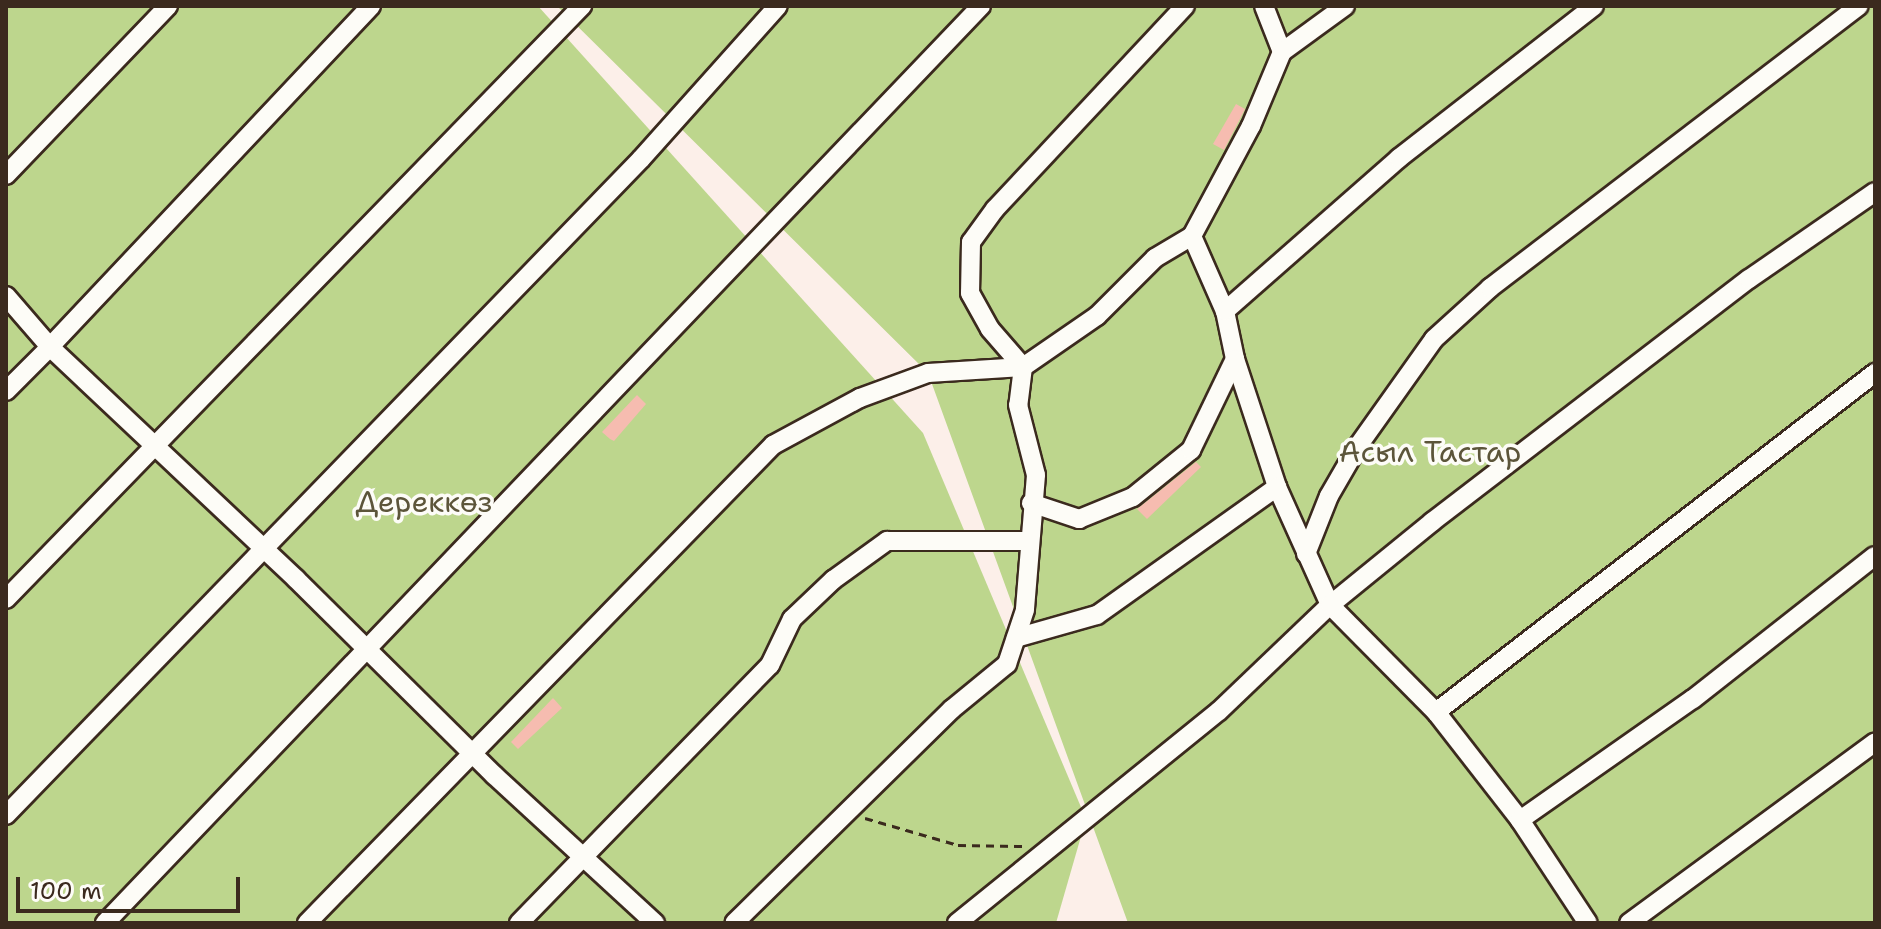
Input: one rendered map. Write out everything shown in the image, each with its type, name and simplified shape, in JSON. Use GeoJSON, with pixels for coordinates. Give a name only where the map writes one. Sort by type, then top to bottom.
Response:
{"type":"FeatureCollection","features":[{"type":"Feature","properties":{"kind":"street"},"geometry":{"type":"LineString","coordinates":[[6,175],[168,6]]}},
{"type":"Feature","properties":{"kind":"street"},"geometry":{"type":"LineString","coordinates":[[6,391],[371,6]]}},
{"type":"Feature","properties":{"kind":"street"},"geometry":{"type":"LineString","coordinates":[[6,599],[158,446],[582,6]]}},
{"type":"Feature","properties":{"kind":"street"},"geometry":{"type":"LineString","coordinates":[[6,815],[261,546],[641,159],[778,6]]}},
{"type":"Feature","properties":{"kind":"street"},"geometry":{"type":"LineString","coordinates":[[105,923],[981,6]]}},
{"type":"Feature","properties":{"kind":"street"},"geometry":{"type":"LineString","coordinates":[[734,923],[952,709],[1007,664],[1025,610],[1031,503],[1036,475],[1018,405],[1023,367],[990,329],[970,293],[971,242],[995,209],[1185,6]]}},
{"type":"Feature","properties":{"kind":"street"},"geometry":{"type":"LineString","coordinates":[[1264,6],[1282,52]]}},
{"type":"Feature","properties":{"kind":"street"},"geometry":{"type":"LineString","coordinates":[[307,923],[773,445],[860,398],[928,373],[1023,367],[1097,316],[1155,258],[1192,236],[1251,126],[1282,52],[1345,6]]}},
{"type":"Feature","properties":{"kind":"street"},"geometry":{"type":"LineString","coordinates":[[1225,311],[1399,158],[1594,6]]}},
{"type":"Feature","properties":{"kind":"street"},"geometry":{"type":"LineString","coordinates":[[1306,554],[1329,496],[1358,446],[1434,339],[1502,278],[1859,6]]}},
{"type":"Feature","properties":{"kind":"street"},"geometry":{"type":"LineString","coordinates":[[957,923],[1219,711],[1330,605],[1749,279],[1875,192]]}},
{"type":"Feature","properties":{"kind":"street"},"geometry":{"type":"LineString","coordinates":[[1192,236],[1225,311],[1235,359],[1277,487],[1330,605],[1436,712],[1520,820],[1588,923]]}},
{"type":"Feature","properties":{"kind":"street"},"geometry":{"type":"LineString","coordinates":[[6,296],[50,347],[158,446],[472,754],[655,923]]}},
{"type":"Feature","properties":{"kind":"street"},"geometry":{"type":"LineString","coordinates":[[1031,503],[1079,519],[1133,497],[1191,450],[1235,359]]}},
{"type":"Feature","properties":{"kind":"street"},"geometry":{"type":"LineString","coordinates":[[1436,712],[1875,373]]}},
{"type":"Feature","properties":{"kind":"street"},"geometry":{"type":"LineString","coordinates":[[1016,638],[1097,615],[1277,487]]}},
{"type":"Feature","properties":{"kind":"street"},"geometry":{"type":"LineString","coordinates":[[519,923],[770,665],[792,619],[833,580],[887,541],[1028,541]]}},
{"type":"Feature","properties":{"kind":"street"},"geometry":{"type":"LineString","coordinates":[[1520,820],[1693,699],[1875,556]]}},
{"type":"Feature","properties":{"kind":"street"},"geometry":{"type":"LineString","coordinates":[[1629,923],[1875,742]]}},
{"type":"Feature","properties":{"kind":"path"},"geometry":{"type":"LineString","coordinates":[[846,812],[958,845],[1050,849]]}},
{"type":"Feature","properties":{"kind":"green space","name":"Дереккөз"},"geometry":{"type":"Polygon","coordinates":[[[6,6],[538,6],[923,433],[1086,819],[1056,923],[6,923],[6,6]]]}},
{"type":"Feature","properties":{"kind":"green space","name":"Асыл Тастар"},"geometry":{"type":"Polygon","coordinates":[[[557,6],[1875,6],[1875,923],[1128,923],[928,373],[557,6]]]}},
{"type":"Feature","properties":{"kind":"building"},"geometry":{"type":"Polygon","coordinates":[[[1236,104],[1245,109],[1224,150],[1213,144],[1236,104]]]}},
{"type":"Feature","properties":{"kind":"building"},"geometry":{"type":"Polygon","coordinates":[[[637,395],[646,404],[614,441],[610,439],[602,432],[637,395]]]}},
{"type":"Feature","properties":{"kind":"building"},"geometry":{"type":"Polygon","coordinates":[[[1196,462],[1201,467],[1147,519],[1137,509],[1196,462]]]}},
{"type":"Feature","properties":{"kind":"building"},"geometry":{"type":"Polygon","coordinates":[[[553,698],[562,708],[518,749],[511,742],[553,698]]]}}]}
